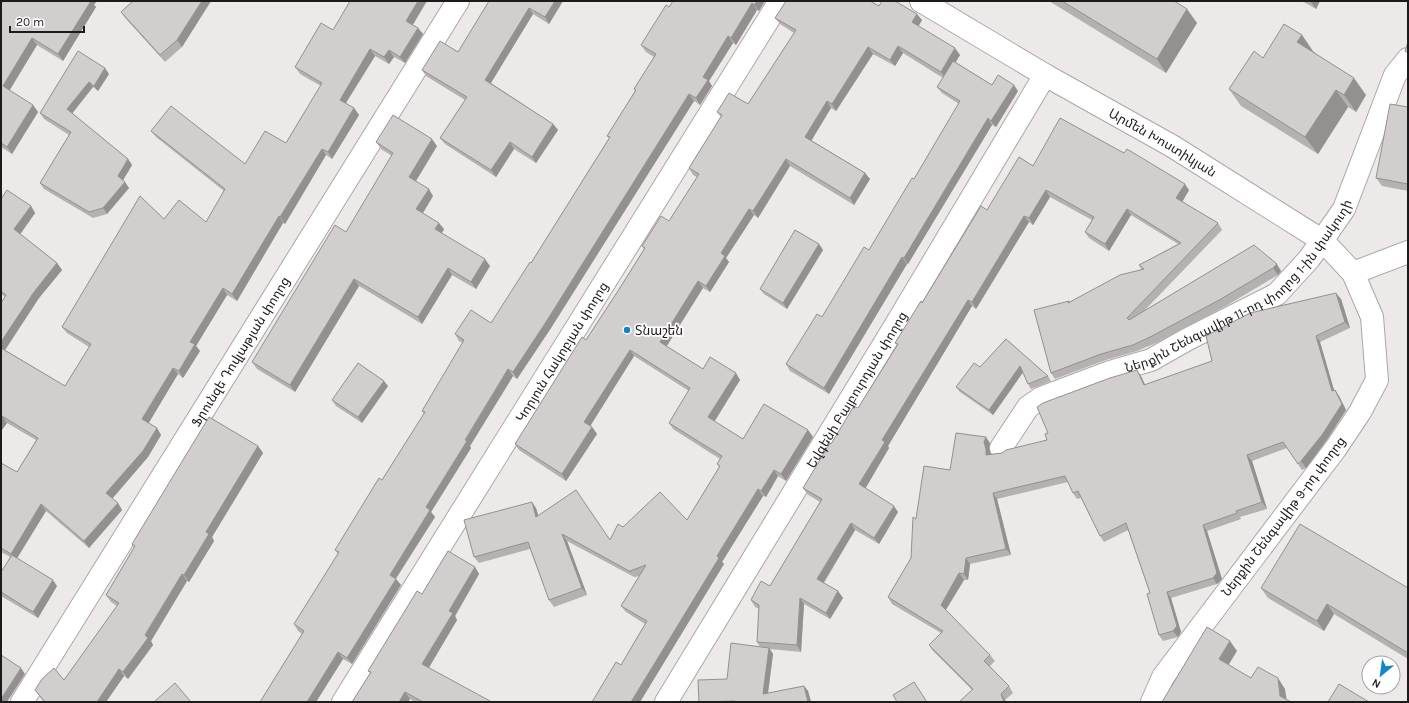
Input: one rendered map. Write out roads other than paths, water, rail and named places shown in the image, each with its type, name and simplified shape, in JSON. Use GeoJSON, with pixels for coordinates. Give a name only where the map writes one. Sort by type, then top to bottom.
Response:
{"type":"FeatureCollection","features":[{"type":"Feature","properties":{"kind":"street","name":"Ֆրունզե Դովլաթյան փողոց"},"geometry":{"type":"LineString","coordinates":[[22,702],[458,1]]}},
{"type":"Feature","properties":{"kind":"street","name":"Կորյուն Հակոբյան փողոց"},"geometry":{"type":"LineString","coordinates":[[342,702],[780,1]]}},
{"type":"Feature","properties":{"kind":"street","name":"Արմեն Խոստիկյան"},"geometry":{"type":"LineString","coordinates":[[921,1],[1045,75],[1172,146],[1323,241],[1353,273],[1372,317]]}},
{"type":"Feature","properties":{"kind":"street","name":"Ներքին Շենգավիթ 11-րդ փողոց 1-ին փակուղի"},"geometry":{"type":"LineString","coordinates":[[1001,448],[1028,407],[1041,398],[1110,372],[1151,360],[1188,339],[1277,294],[1323,241],[1344,209],[1395,75],[1408,59]]}},
{"type":"Feature","properties":{"kind":"street","name":"Եվգենի Բայբուրդյան փողոց"},"geometry":{"type":"LineString","coordinates":[[666,702],[895,326],[1045,75]]}},
{"type":"Feature","properties":{"kind":"street"},"geometry":{"type":"LineString","coordinates":[[1353,273],[1408,252]]}},
{"type":"Feature","properties":{"kind":"street","name":"Ներքին Շենգավիթ 9-րդ փողոց"},"geometry":{"type":"LineString","coordinates":[[1152,702],[1163,677],[1336,448],[1360,412],[1377,380],[1372,317]]}},
{"type":"Feature","properties":{"kind":"place","name":"Տնաշեն"},"geometry":{"type":"Point","coordinates":[627,330]}}]}
